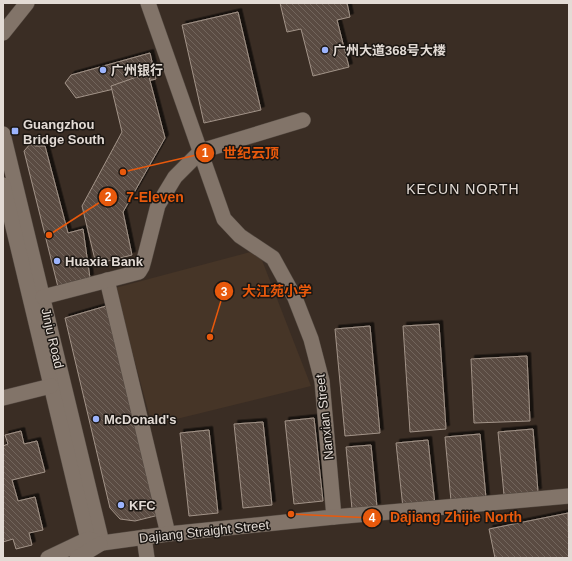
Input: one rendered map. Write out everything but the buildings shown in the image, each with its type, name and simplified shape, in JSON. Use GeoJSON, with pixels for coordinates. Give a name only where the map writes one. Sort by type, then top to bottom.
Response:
{"type":"FeatureCollection","features":[{"type":"Feature","properties":{"kind":"street"},"geometry":{"type":"LineString","coordinates":[[3,33],[27,3]]}},
{"type":"Feature","properties":{"kind":"street","name":"Nanxian Street"},"geometry":{"type":"LineString","coordinates":[[148,3],[224,218],[240,236],[273,258],[295,298],[311,339],[322,381],[334,517]]}},
{"type":"Feature","properties":{"kind":"street"},"geometry":{"type":"LineString","coordinates":[[43,297],[138,272],[142,267],[158,205],[175,176],[201,151],[303,120]]}},
{"type":"Feature","properties":{"kind":"street","name":"Jinju Road"},"geometry":{"type":"LineString","coordinates":[[3,134],[43,297],[94,544]]}},
{"type":"Feature","properties":{"kind":"street","name":"Jinju Road"},"geometry":{"type":"LineString","coordinates":[[3,185],[51,386],[94,544]]}},
{"type":"Feature","properties":{"kind":"street"},"geometry":{"type":"LineString","coordinates":[[107,280],[168,534]]}},
{"type":"Feature","properties":{"kind":"street"},"geometry":{"type":"LineString","coordinates":[[3,398],[51,386]]}},
{"type":"Feature","properties":{"kind":"street","name":"Dajiang Straight Street"},"geometry":{"type":"LineString","coordinates":[[94,544],[168,534],[334,517],[569,496]]}},
{"type":"Feature","properties":{"kind":"street"},"geometry":{"type":"LineString","coordinates":[[144,537],[147,558]]}},
{"type":"Feature","properties":{"kind":"street"},"geometry":{"type":"LineString","coordinates":[[48,558],[94,544]]}},
{"type":"Feature","properties":{"kind":"street"},"geometry":{"type":"LineString","coordinates":[[77,558],[94,544]]}},
{"type":"Feature","properties":{"kind":"shaded area"},"geometry":{"type":"Polygon","coordinates":[[[258,250],[311,386],[152,425],[115,288],[258,250]]]}},
{"type":"Feature","properties":{"kind":"place","name":"广州大道368号大楼"},"geometry":{"type":"Point","coordinates":[325,50]}},
{"type":"Feature","properties":{"kind":"place","name":"广州银行"},"geometry":{"type":"Point","coordinates":[103,70]}},
{"type":"Feature","properties":{"kind":"place","name":"Guangzhou Bridge South"},"geometry":{"type":"Point","coordinates":[15,131]}},
{"type":"Feature","properties":{"kind":"place","name":"世纪云顶"},"geometry":{"type":"Point","coordinates":[123,172]}},
{"type":"Feature","properties":{"kind":"place","name":"7-Eleven"},"geometry":{"type":"Point","coordinates":[49,235]}},
{"type":"Feature","properties":{"kind":"place","name":"Huaxia Bank"},"geometry":{"type":"Point","coordinates":[57,261]}},
{"type":"Feature","properties":{"kind":"place","name":"大江苑小学"},"geometry":{"type":"Point","coordinates":[210,337]}},
{"type":"Feature","properties":{"kind":"place","name":"McDonald's"},"geometry":{"type":"Point","coordinates":[96,419]}},
{"type":"Feature","properties":{"kind":"place","name":"KFC"},"geometry":{"type":"Point","coordinates":[121,505]}},
{"type":"Feature","properties":{"kind":"place","name":"Dajiang Zhijie North"},"geometry":{"type":"Point","coordinates":[291,514]}},
{"type":"Feature","properties":{"kind":"district","name":"KECUN NORTH"},"geometry":{"type":"Point","coordinates":[463,189]}}]}
